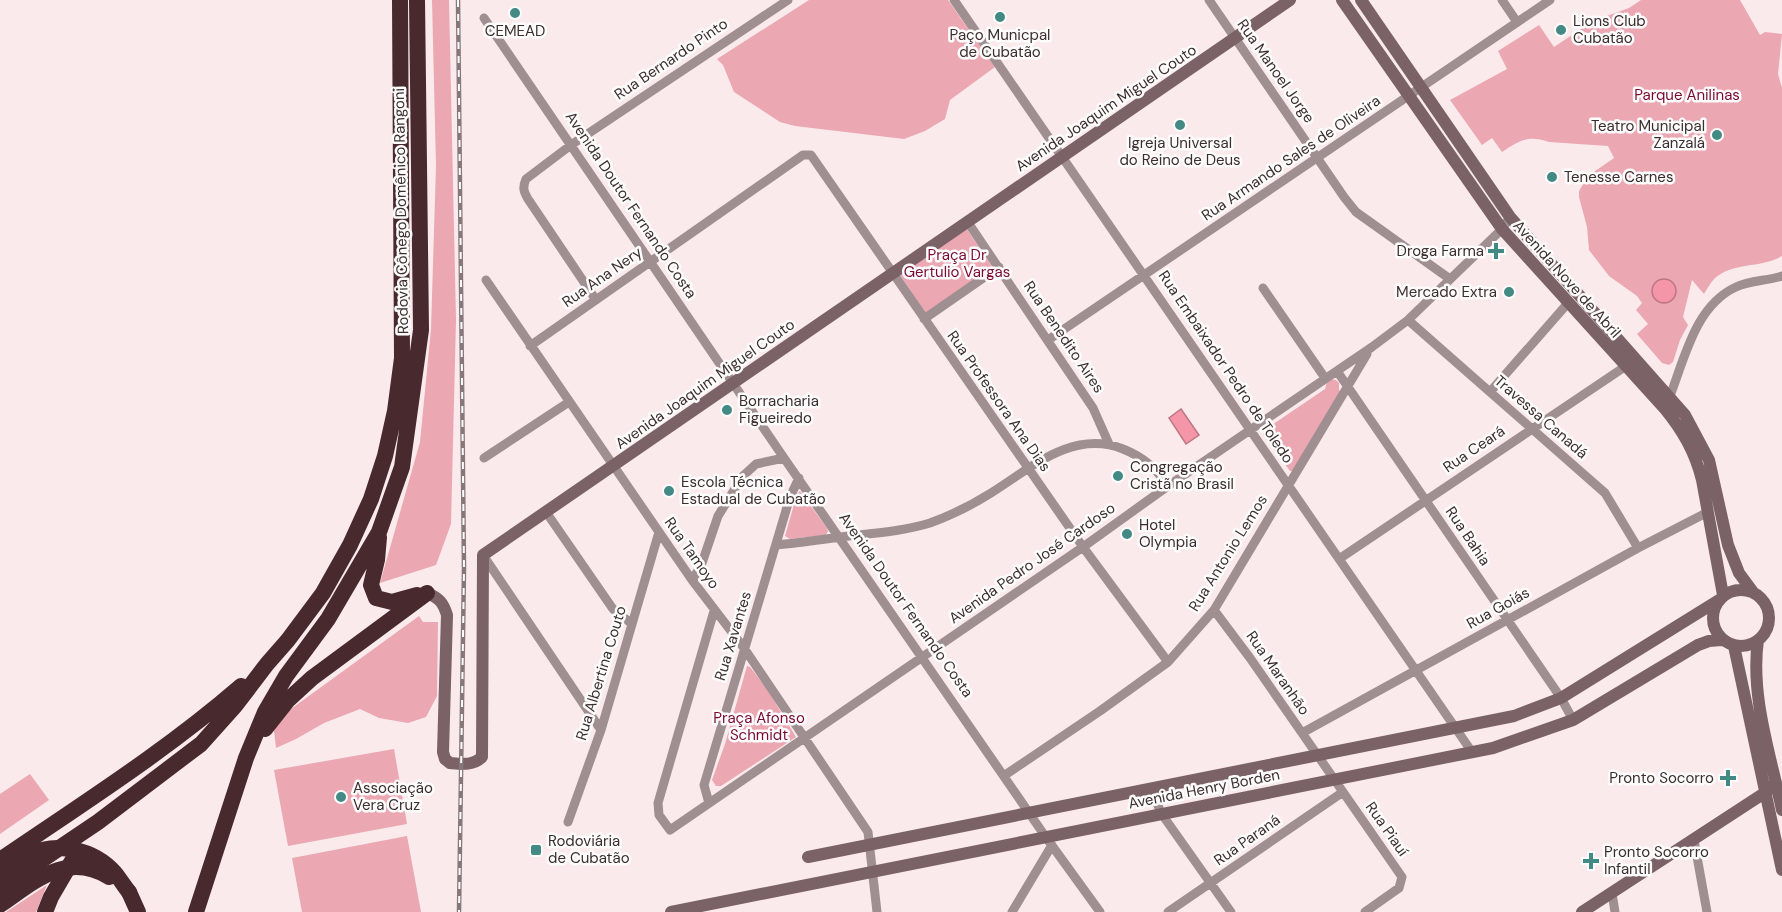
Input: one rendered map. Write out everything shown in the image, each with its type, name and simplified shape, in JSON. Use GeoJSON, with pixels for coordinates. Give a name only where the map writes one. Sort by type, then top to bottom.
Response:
{"type":"FeatureCollection","features":[{"type":"Feature","properties":{"kind":"highway","name":"Rodovia Cônego Domênico Rangoni"},"geometry":{"type":"LineString","coordinates":[[0,888],[98,822],[178,764],[201,744],[235,706],[323,593],[350,545],[371,499],[385,456],[395,411],[402,358],[400,0]]}},
{"type":"Feature","properties":{"kind":"highway","name":"Rodovia Cônego Domênico Rangoni"},"geometry":{"type":"LineString","coordinates":[[196,912],[246,758],[265,712],[286,676],[328,619],[379,532],[402,467],[421,337],[417,0]]}},
{"type":"Feature","properties":{"kind":"highway"},"geometry":{"type":"LineString","coordinates":[[379,532],[377,561],[371,585],[376,598],[383,602],[392,602],[427,593]]}},
{"type":"Feature","properties":{"kind":"highway"},"geometry":{"type":"LineString","coordinates":[[246,758],[270,721],[312,678],[427,593]]}},
{"type":"Feature","properties":{"kind":"highway","name":"Rodovia Cônego Domênico Rangoni"},"geometry":{"type":"LineString","coordinates":[[0,860],[162,750],[208,715],[267,664]]}},
{"type":"Feature","properties":{"kind":"highway"},"geometry":{"type":"LineString","coordinates":[[45,912],[62,876],[98,822]]}},
{"type":"Feature","properties":{"kind":"highway"},"geometry":{"type":"LineString","coordinates":[[0,873],[28,855],[42,850],[58,847],[74,849],[107,866],[129,892],[138,912]]}},
{"type":"Feature","properties":{"kind":"highway"},"geometry":{"type":"LineString","coordinates":[[0,905],[44,875],[64,868],[96,869],[129,892]]}},
{"type":"Feature","properties":{"kind":"street","name":"Rua Bernardo Pinto"},"geometry":{"type":"LineString","coordinates":[[596,300],[524,191],[523,185],[526,179],[571,144],[788,0]]}},
{"type":"Feature","properties":{"kind":"street","name":"Rua Embaixador Pedro de Toledo"},"geometry":{"type":"LineString","coordinates":[[954,0],[1472,752]]}},
{"type":"Feature","properties":{"kind":"street","name":"Rua Manoel Jorge"},"geometry":{"type":"LineString","coordinates":[[1209,0],[1356,212],[1450,279]]}},
{"type":"Feature","properties":{"kind":"street","name":"Avenida Joaquim Miguel Couto"},"geometry":{"type":"LineString","coordinates":[[483,555],[1290,0]]}},
{"type":"Feature","properties":{"kind":"street","name":"Avenida Nove de Abril"},"geometry":{"type":"LineString","coordinates":[[1342,0],[1502,229],[1665,409],[1691,446],[1702,480],[1721,598]]}},
{"type":"Feature","properties":{"kind":"street","name":"Avenida Nove de Abril"},"geometry":{"type":"LineString","coordinates":[[1361,0],[1510,217],[1671,396],[1694,428],[1709,460],[1728,545],[1739,573],[1753,592]]}},
{"type":"Feature","properties":{"kind":"street"},"geometry":{"type":"LineString","coordinates":[[1502,0],[1517,22]]}},
{"type":"Feature","properties":{"kind":"street","name":"Rua Armando Sales de Oliveira"},"geometry":{"type":"LineString","coordinates":[[1048,340],[1550,0]]}},
{"type":"Feature","properties":{"kind":"street","name":"Avenida Doutor Fernando Costa"},"geometry":{"type":"LineString","coordinates":[[484,18],[784,458],[1100,912]]}},
{"type":"Feature","properties":{"kind":"street","name":"Rua Ana Nery"},"geometry":{"type":"LineString","coordinates":[[530,345],[803,155],[811,155]]}},
{"type":"Feature","properties":{"kind":"street","name":"Rua Professora Ana Dias"},"geometry":{"type":"LineString","coordinates":[[811,155],[1083,547],[1168,662]]}},
{"type":"Feature","properties":{"kind":"street","name":"Avenida Pedro José Cardoso"},"geometry":{"type":"LineString","coordinates":[[714,611],[658,803],[659,815],[670,830],[1372,347],[1408,320],[1502,229],[1510,217]]}},
{"type":"Feature","properties":{"kind":"street","name":"Rua Benedito Aires"},"geometry":{"type":"LineString","coordinates":[[967,221],[1093,408],[1109,444]]}},
{"type":"Feature","properties":{"kind":"street"},"geometry":{"type":"LineString","coordinates":[[924,319],[999,267]]}},
{"type":"Feature","properties":{"kind":"street"},"geometry":{"type":"LineString","coordinates":[[1665,409],[1693,337],[1702,318],[1713,303],[1725,292],[1740,285],[1782,276]]}},
{"type":"Feature","properties":{"kind":"street","name":"Rua Tamoyo"},"geometry":{"type":"LineString","coordinates":[[486,280],[692,580],[744,648],[868,832],[870,844]]}},
{"type":"Feature","properties":{"kind":"street"},"geometry":{"type":"LineString","coordinates":[[1263,288],[1325,378]]}},
{"type":"Feature","properties":{"kind":"street"},"geometry":{"type":"LineString","coordinates":[[1490,392],[1568,303]]}},
{"type":"Feature","properties":{"kind":"street","name":"Travessa Canadá"},"geometry":{"type":"LineString","coordinates":[[1408,320],[1605,493],[1638,549]]}},
{"type":"Feature","properties":{"kind":"street","name":"Rua Antonio Lemos"},"geometry":{"type":"LineString","coordinates":[[1005,775],[1168,662],[1214,610],[1362,359],[1372,347]]}},
{"type":"Feature","properties":{"kind":"street","name":"Rua Ceará"},"geometry":{"type":"LineString","coordinates":[[1339,559],[1626,366]]}},
{"type":"Feature","properties":{"kind":"street","name":"Rua Bahia"},"geometry":{"type":"LineString","coordinates":[[1336,371],[1561,698],[1573,720]]}},
{"type":"Feature","properties":{"kind":"street"},"geometry":{"type":"LineString","coordinates":[[484,458],[569,402]]}},
{"type":"Feature","properties":{"kind":"street"},"geometry":{"type":"LineString","coordinates":[[776,545],[899,531],[952,514],[993,492],[1051,455],[1072,446],[1094,442],[1109,444],[1145,460],[1157,469],[1168,486]]}},
{"type":"Feature","properties":{"kind":"street"},"geometry":{"type":"LineString","coordinates":[[692,580],[701,566],[718,516],[743,476],[756,464],[784,458]]}},
{"type":"Feature","properties":{"kind":"street","name":"Rua Xavantes"},"geometry":{"type":"LineString","coordinates":[[709,803],[704,784],[790,497],[799,478]]}},
{"type":"Feature","properties":{"kind":"street"},"geometry":{"type":"LineString","coordinates":[[546,512],[613,609],[632,624]]}},
{"type":"Feature","properties":{"kind":"street","name":"Rua Goiás"},"geometry":{"type":"LineString","coordinates":[[1302,733],[1708,512]]}},
{"type":"Feature","properties":{"kind":"street","name":"Rua Albertina Couto"},"geometry":{"type":"LineString","coordinates":[[568,822],[601,730],[659,532]]}},
{"type":"Feature","properties":{"kind":"street"},"geometry":{"type":"LineString","coordinates":[[427,593],[444,604],[447,615],[443,752],[445,759],[450,763],[471,764],[478,762],[482,757],[483,555]]}},
{"type":"Feature","properties":{"kind":"street"},"geometry":{"type":"LineString","coordinates":[[483,555],[601,730]]}},
{"type":"Feature","properties":{"kind":"street"},"geometry":{"type":"LineString","coordinates":[[1758,640],[1747,646],[1728,643],[1718,635],[1713,624],[1713,611],[1721,598],[1735,590],[1753,592],[1763,600],[1769,612],[1768,624],[1758,640],[1755,662],[1756,684],[1782,810]]}},
{"type":"Feature","properties":{"kind":"street","name":"Avenida Henry Borden"},"geometry":{"type":"LineString","coordinates":[[808,857],[1514,716],[1561,698],[1721,598]]}},
{"type":"Feature","properties":{"kind":"street","name":"Rua Maranhão"},"geometry":{"type":"LineString","coordinates":[[1214,610],[1317,754]]}},
{"type":"Feature","properties":{"kind":"street","name":"Avenida Henry Borden"},"geometry":{"type":"LineString","coordinates":[[671,912],[710,908],[871,873],[1049,841],[1161,813],[1493,748],[1573,720],[1698,645],[1709,641],[1728,643]]}},
{"type":"Feature","properties":{"kind":"street"},"geometry":{"type":"LineString","coordinates":[[1728,643],[1766,792],[1782,870]]}},
{"type":"Feature","properties":{"kind":"street","name":"Rua Piauí"},"geometry":{"type":"LineString","coordinates":[[1317,754],[1402,878],[1399,888],[1365,912]]}},
{"type":"Feature","properties":{"kind":"street"},"geometry":{"type":"LineString","coordinates":[[1582,912],[1694,840],[1776,783]]}},
{"type":"Feature","properties":{"kind":"street"},"geometry":{"type":"LineString","coordinates":[[1151,788],[1161,813],[1231,912]]}},
{"type":"Feature","properties":{"kind":"street","name":"Rua Paraná"},"geometry":{"type":"LineString","coordinates":[[1168,912],[1343,792]]}},
{"type":"Feature","properties":{"kind":"street"},"geometry":{"type":"LineString","coordinates":[[1694,840],[1707,912]]}},
{"type":"Feature","properties":{"kind":"street"},"geometry":{"type":"LineString","coordinates":[[1012,912],[1049,841]]}},
{"type":"Feature","properties":{"kind":"street"},"geometry":{"type":"LineString","coordinates":[[870,844],[871,873],[877,912]]}},
{"type":"Feature","properties":{"kind":"street"},"geometry":{"type":"LineString","coordinates":[[1612,893],[1615,912]]}},
{"type":"Feature","properties":{"kind":"green space"},"geometry":{"type":"Polygon","coordinates":[[[432,0],[449,0],[456,320],[451,524],[436,565],[380,583],[420,442],[431,329],[436,166],[432,0]]]}},
{"type":"Feature","properties":{"kind":"green space"},"geometry":{"type":"Polygon","coordinates":[[[809,0],[948,0],[995,67],[950,100],[945,119],[925,131],[904,139],[795,126],[780,122],[734,92],[723,65],[717,59],[809,0]]]}},
{"type":"Feature","properties":{"kind":"green space","name":"Parque Anilinas"},"geometry":{"type":"Polygon","coordinates":[[[1641,0],[1740,0],[1760,35],[1765,32],[1782,34],[1778,74],[1782,88],[1782,256],[1722,273],[1704,294],[1692,280],[1683,317],[1688,325],[1673,362],[1669,365],[1662,363],[1637,334],[1648,324],[1636,310],[1642,303],[1637,296],[1609,276],[1589,250],[1587,227],[1579,191],[1588,176],[1614,158],[1608,146],[1530,139],[1519,142],[1502,152],[1492,138],[1482,145],[1450,100],[1507,69],[1498,51],[1539,25],[1554,47],[1593,21],[1629,8],[1641,0]]]}},
{"type":"Feature","properties":{"kind":"green space","name":"Praça Dr Gertulio Vargas"},"geometry":{"type":"Polygon","coordinates":[[[966,228],[993,268],[926,314],[900,275],[966,228]]]}},
{"type":"Feature","properties":{"kind":"green space"},"geometry":{"type":"Polygon","coordinates":[[[1331,379],[1339,383],[1341,392],[1295,471],[1290,471],[1263,435],[1263,431],[1325,389],[1327,382],[1331,379]]]}},
{"type":"Feature","properties":{"kind":"green space"},"geometry":{"type":"Polygon","coordinates":[[[800,491],[826,527],[828,531],[826,535],[790,539],[785,536],[797,494],[800,491]]]}},
{"type":"Feature","properties":{"kind":"green space"},"geometry":{"type":"Polygon","coordinates":[[[419,616],[423,622],[438,622],[437,696],[426,717],[408,723],[379,718],[360,709],[324,723],[276,748],[273,722],[419,616]]]}},
{"type":"Feature","properties":{"kind":"green space","name":"Praça Afonso Schmidt"},"geometry":{"type":"Polygon","coordinates":[[[747,666],[767,689],[796,737],[721,786],[716,786],[712,780],[725,744],[747,666]]]}},
{"type":"Feature","properties":{"kind":"green space","name":"Associação Vera Cruz"},"geometry":{"type":"Polygon","coordinates":[[[394,749],[407,824],[288,846],[274,770],[394,749]]]}},
{"type":"Feature","properties":{"kind":"green space"},"geometry":{"type":"Polygon","coordinates":[[[30,774],[49,800],[0,834],[0,794],[30,774]]]}},
{"type":"Feature","properties":{"kind":"green space"},"geometry":{"type":"Polygon","coordinates":[[[407,836],[421,912],[302,912],[292,858],[407,836]]]}},
{"type":"Feature","properties":{"kind":"green space"},"geometry":{"type":"Polygon","coordinates":[[[47,885],[36,912],[6,912],[47,885]]]}},
{"type":"Feature","properties":{"kind":"shaded area"},"geometry":{"type":"Polygon","coordinates":[[[1664,279],[1673,282],[1676,291],[1673,300],[1664,303],[1655,300],[1652,291],[1655,282],[1664,279]]]}},
{"type":"Feature","properties":{"kind":"shaded area"},"geometry":{"type":"Polygon","coordinates":[[[1181,409],[1199,435],[1186,444],[1169,418],[1181,409]]]}},
{"type":"Feature","properties":{"kind":"railway"},"geometry":{"type":"LineString","coordinates":[[458,0],[464,568],[459,912]]}},
{"type":"Feature","properties":{"kind":"place","name":"CEMEAD"},"geometry":{"type":"Point","coordinates":[515,13]}},
{"type":"Feature","properties":{"kind":"place","name":"Paço Municpal de Cubatão"},"geometry":{"type":"Point","coordinates":[1000,17]}},
{"type":"Feature","properties":{"kind":"place","name":"Lions Club Cubatão"},"geometry":{"type":"Point","coordinates":[1561,30]}},
{"type":"Feature","properties":{"kind":"place","name":"Igreja Universal do Reino de Deus"},"geometry":{"type":"Point","coordinates":[1180,125]}},
{"type":"Feature","properties":{"kind":"place","name":"Teatro Municipal Zanzalá"},"geometry":{"type":"Point","coordinates":[1717,135]}},
{"type":"Feature","properties":{"kind":"place","name":"Tenesse Carnes"},"geometry":{"type":"Point","coordinates":[1552,177]}},
{"type":"Feature","properties":{"kind":"place","name":"Droga Farma"},"geometry":{"type":"Point","coordinates":[1496,251]}},
{"type":"Feature","properties":{"kind":"place","name":"Mercado Extra"},"geometry":{"type":"Point","coordinates":[1509,292]}},
{"type":"Feature","properties":{"kind":"place","name":"Borracharia Figueiredo"},"geometry":{"type":"Point","coordinates":[727,410]}},
{"type":"Feature","properties":{"kind":"place","name":"Congregação Cristã no Brasil"},"geometry":{"type":"Point","coordinates":[1118,476]}},
{"type":"Feature","properties":{"kind":"place","name":"Escola Técnica Estadual de Cubatão"},"geometry":{"type":"Point","coordinates":[669,491]}},
{"type":"Feature","properties":{"kind":"place","name":"Hotel Olympia"},"geometry":{"type":"Point","coordinates":[1127,534]}},
{"type":"Feature","properties":{"kind":"place","name":"Pronto Socorro"},"geometry":{"type":"Point","coordinates":[1728,778]}},
{"type":"Feature","properties":{"kind":"place","name":"Associação Vera Cruz"},"geometry":{"type":"Point","coordinates":[341,797]}},
{"type":"Feature","properties":{"kind":"place","name":"Rodoviária de Cubatão"},"geometry":{"type":"Point","coordinates":[536,850]}},
{"type":"Feature","properties":{"kind":"place","name":"Pronto Socorro Infantil"},"geometry":{"type":"Point","coordinates":[1591,861]}}]}
